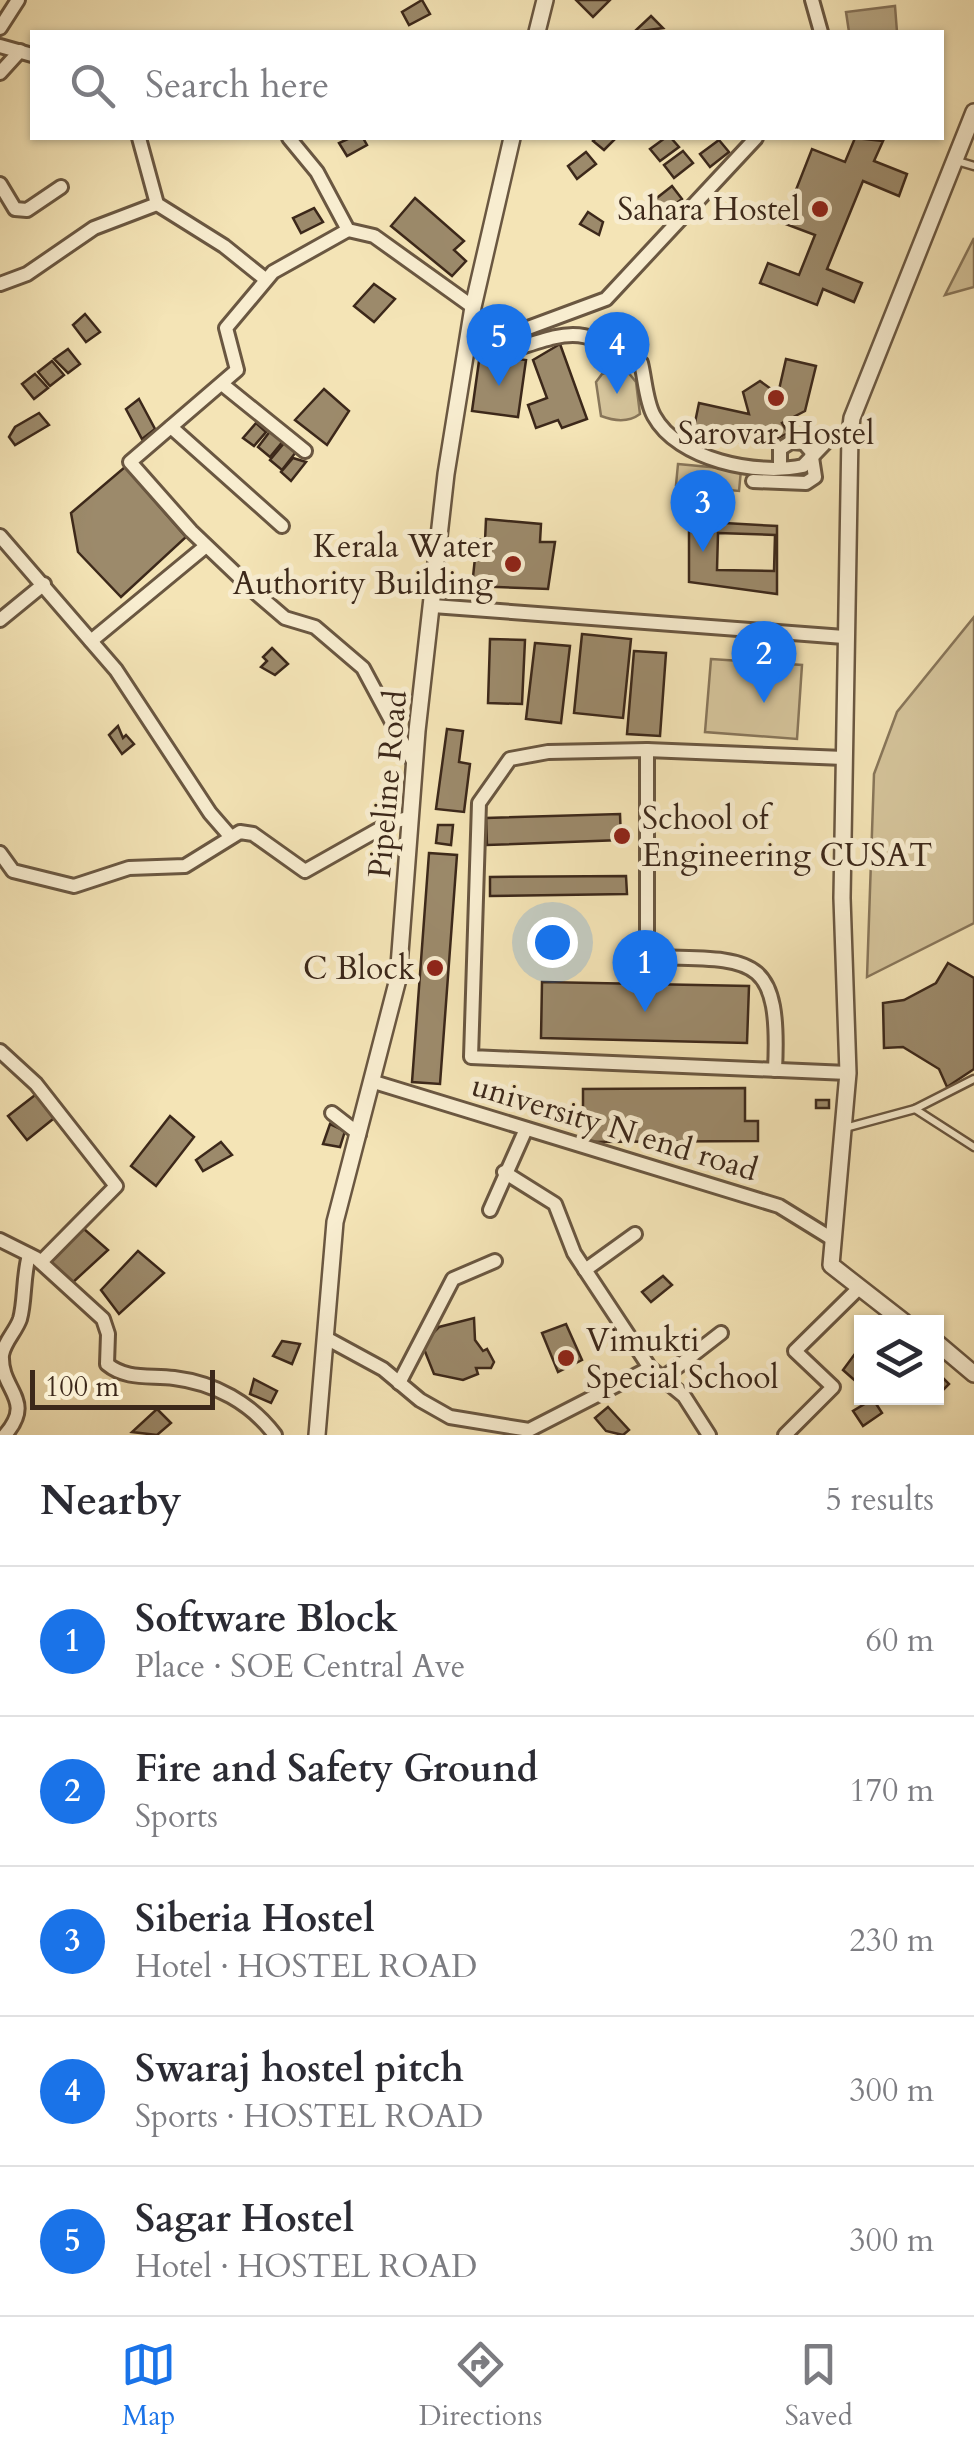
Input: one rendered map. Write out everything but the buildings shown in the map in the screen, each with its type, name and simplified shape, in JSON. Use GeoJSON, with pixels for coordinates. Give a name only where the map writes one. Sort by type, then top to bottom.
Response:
{"type":"FeatureCollection","features":[{"type":"Feature","properties":{"kind":"street"},"geometry":{"type":"LineString","coordinates":[[0,28],[18,0]]}},
{"type":"Feature","properties":{"kind":"street"},"geometry":{"type":"LineString","coordinates":[[538,30],[545,0]]}},
{"type":"Feature","properties":{"kind":"street"},"geometry":{"type":"LineString","coordinates":[[812,0],[821,30]]}},
{"type":"Feature","properties":{"kind":"street"},"geometry":{"type":"LineString","coordinates":[[0,46],[26,53]]}},
{"type":"Feature","properties":{"kind":"street"},"geometry":{"type":"LineString","coordinates":[[0,73],[26,53]]}},
{"type":"Feature","properties":{"kind":"street"},"geometry":{"type":"LineString","coordinates":[[894,1315],[832,1264],[848,1073],[842,898],[850,434],[852,418],[974,112]]}},
{"type":"Feature","properties":{"kind":"street"},"geometry":{"type":"LineString","coordinates":[[141,140],[157,204],[224,246],[265,280]]}},
{"type":"Feature","properties":{"kind":"street"},"geometry":{"type":"LineString","coordinates":[[290,140],[316,172],[348,230]]}},
{"type":"Feature","properties":{"kind":"street","name":"Pipeline Road"},"geometry":{"type":"LineString","coordinates":[[317,1435],[335,1222],[398,979],[432,606],[466,352],[512,140]]}},
{"type":"Feature","properties":{"kind":"street"},"geometry":{"type":"LineString","coordinates":[[466,352],[606,299],[754,140]]}},
{"type":"Feature","properties":{"kind":"street"},"geometry":{"type":"LineString","coordinates":[[0,184],[15,208],[27,210],[61,187]]}},
{"type":"Feature","properties":{"kind":"street"},"geometry":{"type":"LineString","coordinates":[[0,284],[27,274],[94,228],[157,204]]}},
{"type":"Feature","properties":{"kind":"street"},"geometry":{"type":"LineString","coordinates":[[415,765],[363,668],[315,626],[285,618],[206,546],[130,462],[236,370],[226,328],[265,280],[348,230],[374,236],[473,307]]}},
{"type":"Feature","properties":{"kind":"street"},"geometry":{"type":"LineString","coordinates":[[506,352],[570,332],[604,342],[641,363],[653,415],[678,445],[741,464],[802,466],[828,440],[850,434]]}},
{"type":"Feature","properties":{"kind":"street"},"geometry":{"type":"LineString","coordinates":[[222,384],[306,451]]}},
{"type":"Feature","properties":{"kind":"street"},"geometry":{"type":"LineString","coordinates":[[171,427],[282,526]]}},
{"type":"Feature","properties":{"kind":"street"},"geometry":{"type":"LineString","coordinates":[[753,481],[806,483],[814,477],[813,459],[804,443],[790,442],[780,449],[780,468]]}},
{"type":"Feature","properties":{"kind":"street"},"geometry":{"type":"LineString","coordinates":[[0,536],[92,641],[226,840]]}},
{"type":"Feature","properties":{"kind":"street"},"geometry":{"type":"LineString","coordinates":[[92,641],[206,546]]}},
{"type":"Feature","properties":{"kind":"street"},"geometry":{"type":"LineString","coordinates":[[0,620],[44,584]]}},
{"type":"Feature","properties":{"kind":"street"},"geometry":{"type":"LineString","coordinates":[[432,606],[844,637]]}},
{"type":"Feature","properties":{"kind":"street"},"geometry":{"type":"LineString","coordinates":[[844,758],[647,750],[548,752],[510,759],[479,803],[471,1057],[848,1073]]}},
{"type":"Feature","properties":{"kind":"street"},"geometry":{"type":"LineString","coordinates":[[647,750],[647,957],[736,960],[758,972],[773,993],[775,1070]]}},
{"type":"Feature","properties":{"kind":"street"},"geometry":{"type":"LineString","coordinates":[[0,853],[13,871],[74,886],[129,868],[184,866],[226,840],[252,834],[305,871],[390,823],[411,818]]}},
{"type":"Feature","properties":{"kind":"street"},"geometry":{"type":"LineString","coordinates":[[2,1057],[36,1084],[116,1186],[35,1259],[21,1286],[20,1318],[2,1353],[3,1378],[19,1402],[16,1422],[5,1435]]}},
{"type":"Feature","properties":{"kind":"street","name":"university N end road"},"geometry":{"type":"LineString","coordinates":[[374,1082],[780,1206],[834,1240]]}},
{"type":"Feature","properties":{"kind":"street"},"geometry":{"type":"LineString","coordinates":[[332,1114],[359,1134]]}},
{"type":"Feature","properties":{"kind":"street"},"geometry":{"type":"LineString","coordinates":[[490,1210],[526,1129]]}},
{"type":"Feature","properties":{"kind":"street"},"geometry":{"type":"LineString","coordinates":[[504,1172],[554,1204],[584,1270],[650,1368],[684,1396],[710,1435]]}},
{"type":"Feature","properties":{"kind":"street"},"geometry":{"type":"LineString","coordinates":[[584,1270],[635,1234]]}},
{"type":"Feature","properties":{"kind":"street"},"geometry":{"type":"LineString","coordinates":[[0,1240],[35,1259],[102,1319],[108,1334],[107,1364],[119,1374],[178,1378],[215,1387],[260,1416],[275,1435]]}},
{"type":"Feature","properties":{"kind":"street"},"geometry":{"type":"LineString","coordinates":[[399,1382],[453,1279],[494,1261]]}},
{"type":"Feature","properties":{"kind":"street"},"geometry":{"type":"LineString","coordinates":[[785,1435],[833,1387],[795,1351],[858,1289]]}},
{"type":"Feature","properties":{"kind":"street"},"geometry":{"type":"LineString","coordinates":[[662,1378],[721,1334]]}},
{"type":"Feature","properties":{"kind":"street"},"geometry":{"type":"LineString","coordinates":[[326,1338],[450,1417],[529,1430],[650,1368]]}},
{"type":"Feature","properties":{"kind":"street"},"geometry":{"type":"LineString","coordinates":[[944,1349],[974,1374]]}},
{"type":"Feature","properties":{"kind":"lane"},"geometry":{"type":"LineString","coordinates":[[956,161],[974,166]]}},
{"type":"Feature","properties":{"kind":"lane"},"geometry":{"type":"LineString","coordinates":[[844,1128],[915,1109],[974,1079]]}},
{"type":"Feature","properties":{"kind":"lane"},"geometry":{"type":"LineString","coordinates":[[915,1109],[974,1147]]}},
{"type":"Feature","properties":{"kind":"shaded area"},"geometry":{"type":"Polygon","coordinates":[[[895,6],[897,30],[849,30],[846,12],[895,6]]]}},
{"type":"Feature","properties":{"kind":"shaded area"},"geometry":{"type":"Polygon","coordinates":[[[974,238],[974,287],[945,295],[974,238]]]}},
{"type":"Feature","properties":{"kind":"shaded area"},"geometry":{"type":"Polygon","coordinates":[[[623,366],[636,382],[640,414],[621,420],[601,416],[596,382],[602,374],[623,366]]]}},
{"type":"Feature","properties":{"kind":"shaded area"},"geometry":{"type":"Polygon","coordinates":[[[678,464],[741,470],[739,491],[676,485],[678,464]]]}},
{"type":"Feature","properties":{"kind":"shaded area"},"geometry":{"type":"Polygon","coordinates":[[[974,617],[974,923],[867,977],[874,774],[897,712],[974,617]]]}},
{"type":"Feature","properties":{"kind":"shaded area"},"geometry":{"type":"Polygon","coordinates":[[[711,659],[802,665],[797,739],[705,732],[711,659]]]}},
{"type":"Feature","properties":{"kind":"place","name":"Sahara Hostel"},"geometry":{"type":"Point","coordinates":[820,209]}},
{"type":"Feature","properties":{"kind":"place","name":"Sagar Hostel"},"geometry":{"type":"Point","coordinates":[499,386]}},
{"type":"Feature","properties":{"kind":"place","name":"Swaraj hostel pitch"},"geometry":{"type":"Point","coordinates":[617,394]}},
{"type":"Feature","properties":{"kind":"place","name":"Sarovar Hostel"},"geometry":{"type":"Point","coordinates":[776,398]}},
{"type":"Feature","properties":{"kind":"place","name":"Siberia Hostel"},"geometry":{"type":"Point","coordinates":[703,552]}},
{"type":"Feature","properties":{"kind":"place","name":"Kerala Water Authority Building"},"geometry":{"type":"Point","coordinates":[513,564]}},
{"type":"Feature","properties":{"kind":"place","name":"Fire and Safety Ground"},"geometry":{"type":"Point","coordinates":[764,703]}},
{"type":"Feature","properties":{"kind":"place","name":"School of Engineering CUSAT"},"geometry":{"type":"Point","coordinates":[622,836]}},
{"type":"Feature","properties":{"kind":"place","name":"C Block"},"geometry":{"type":"Point","coordinates":[435,968]}},
{"type":"Feature","properties":{"kind":"place","name":"Software Block"},"geometry":{"type":"Point","coordinates":[645,1012]}},
{"type":"Feature","properties":{"kind":"place","name":"Vimukti Special School"},"geometry":{"type":"Point","coordinates":[566,1358]}}]}
